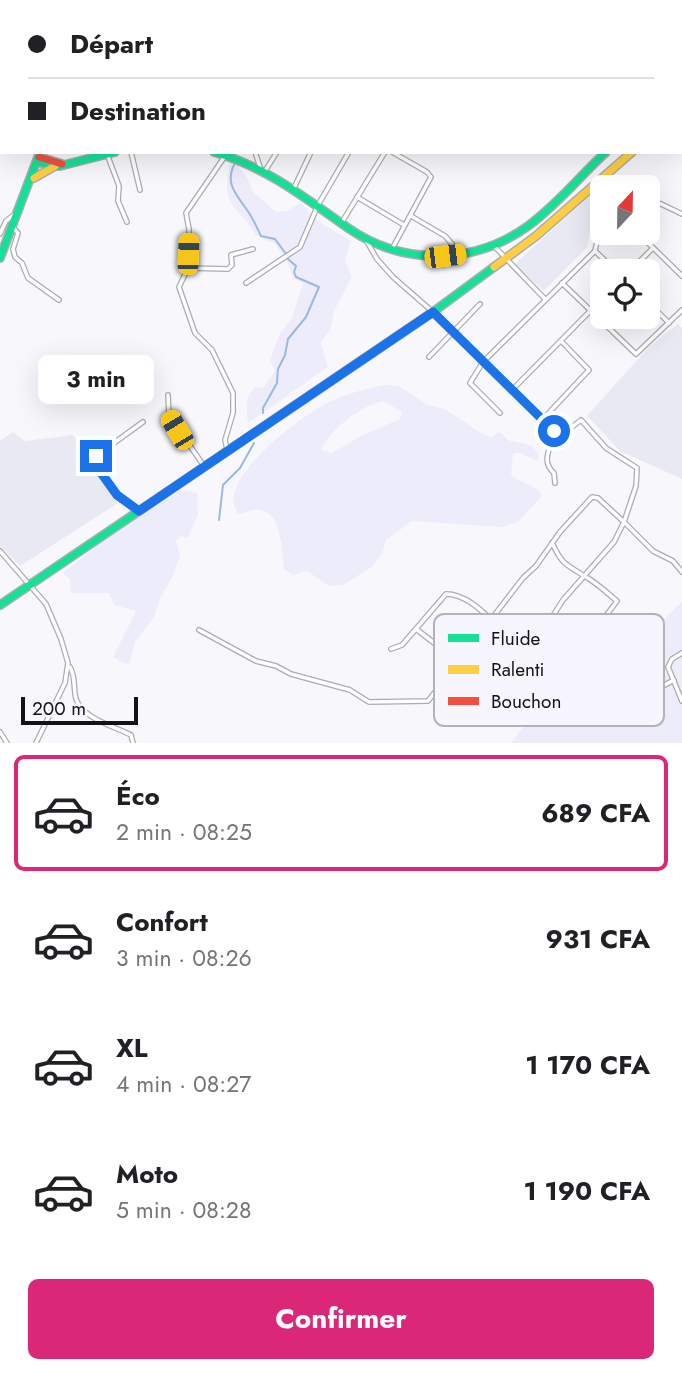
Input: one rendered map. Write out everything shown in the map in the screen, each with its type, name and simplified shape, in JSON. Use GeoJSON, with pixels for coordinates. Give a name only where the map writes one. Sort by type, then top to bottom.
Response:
{"type":"FeatureCollection","features":[{"type":"Feature","properties":{"kind":"main road"},"geometry":{"type":"LineString","coordinates":[[34,178],[59,165],[107,154]]}},
{"type":"Feature","properties":{"kind":"main road"},"geometry":{"type":"LineString","coordinates":[[220,154],[263,171],[294,188],[365,238],[391,249],[430,256],[461,254],[494,246],[531,224],[604,154]]}},
{"type":"Feature","properties":{"kind":"main road"},"geometry":{"type":"LineString","coordinates":[[605,175],[630,154]]}},
{"type":"Feature","properties":{"kind":"main road"},"geometry":{"type":"LineString","coordinates":[[40,157],[59,165]]}},
{"type":"Feature","properties":{"kind":"main road"},"geometry":{"type":"LineString","coordinates":[[0,258],[10,224],[17,216],[40,157]]}},
{"type":"Feature","properties":{"kind":"main road"},"geometry":{"type":"LineString","coordinates":[[17,216],[40,157]]}},
{"type":"Feature","properties":{"kind":"main road"},"geometry":{"type":"LineString","coordinates":[[0,605],[433,312],[507,259],[590,188]]}},
{"type":"Feature","properties":{"kind":"street"},"geometry":{"type":"LineString","coordinates":[[111,154],[119,186],[118,201],[127,222]]}},
{"type":"Feature","properties":{"kind":"street"},"geometry":{"type":"LineString","coordinates":[[131,154],[140,190]]}},
{"type":"Feature","properties":{"kind":"street"},"geometry":{"type":"LineString","coordinates":[[256,154],[263,171]]}},
{"type":"Feature","properties":{"kind":"street"},"geometry":{"type":"LineString","coordinates":[[263,171],[276,154]]}},
{"type":"Feature","properties":{"kind":"street"},"geometry":{"type":"LineString","coordinates":[[294,188],[310,154]]}},
{"type":"Feature","properties":{"kind":"street"},"geometry":{"type":"LineString","coordinates":[[246,283],[300,247],[318,205],[348,154]]}},
{"type":"Feature","properties":{"kind":"street"},"geometry":{"type":"LineString","coordinates":[[342,222],[384,154]]}},
{"type":"Feature","properties":{"kind":"street"},"geometry":{"type":"LineString","coordinates":[[391,249],[431,177],[395,154]]}},
{"type":"Feature","properties":{"kind":"street"},"geometry":{"type":"LineString","coordinates":[[226,156],[187,213],[188,268],[179,287],[193,328],[212,349],[233,393],[233,413],[224,443],[227,450]]}},
{"type":"Feature","properties":{"kind":"street"},"geometry":{"type":"LineString","coordinates":[[357,197],[404,225]]}},
{"type":"Feature","properties":{"kind":"street"},"geometry":{"type":"LineString","coordinates":[[660,203],[682,214]]}},
{"type":"Feature","properties":{"kind":"street"},"geometry":{"type":"LineString","coordinates":[[410,216],[445,236],[461,254]]}},
{"type":"Feature","properties":{"kind":"street"},"geometry":{"type":"LineString","coordinates":[[0,223],[10,224],[18,233],[13,249],[28,278],[59,300]]}},
{"type":"Feature","properties":{"kind":"street"},"geometry":{"type":"LineString","coordinates":[[0,234],[10,224]]}},
{"type":"Feature","properties":{"kind":"street"},"geometry":{"type":"LineString","coordinates":[[365,238],[380,263],[543,419],[555,435]]}},
{"type":"Feature","properties":{"kind":"street"},"geometry":{"type":"LineString","coordinates":[[500,413],[470,383],[483,362],[595,251],[596,245]]}},
{"type":"Feature","properties":{"kind":"street"},"geometry":{"type":"LineString","coordinates":[[650,245],[682,276]]}},
{"type":"Feature","properties":{"kind":"street"},"geometry":{"type":"LineString","coordinates":[[494,246],[545,299]]}},
{"type":"Feature","properties":{"kind":"street"},"geometry":{"type":"LineString","coordinates":[[642,259],[653,248]]}},
{"type":"Feature","properties":{"kind":"street"},"geometry":{"type":"LineString","coordinates":[[188,268],[228,269],[232,265],[231,255],[253,249]]}},
{"type":"Feature","properties":{"kind":"street"},"geometry":{"type":"LineString","coordinates":[[595,251],[603,259]]}},
{"type":"Feature","properties":{"kind":"street"},"geometry":{"type":"LineString","coordinates":[[512,390],[590,311],[562,284]]}},
{"type":"Feature","properties":{"kind":"street"},"geometry":{"type":"LineString","coordinates":[[429,357],[480,304]]}},
{"type":"Feature","properties":{"kind":"street"},"geometry":{"type":"LineString","coordinates":[[609,329],[636,354],[682,310]]}},
{"type":"Feature","properties":{"kind":"street"},"geometry":{"type":"LineString","coordinates":[[660,314],[669,323]]}},
{"type":"Feature","properties":{"kind":"street"},"geometry":{"type":"LineString","coordinates":[[543,419],[589,370],[561,341]]}},
{"type":"Feature","properties":{"kind":"street"},"geometry":{"type":"LineString","coordinates":[[168,395],[169,416],[204,466]]}},
{"type":"Feature","properties":{"kind":"street"},"geometry":{"type":"LineString","coordinates":[[554,614],[614,542],[624,522],[636,485],[637,468],[606,448],[581,420],[563,434],[555,435]]}},
{"type":"Feature","properties":{"kind":"street"},"geometry":{"type":"LineString","coordinates":[[139,511],[117,495],[94,461],[96,456],[143,422]]}},
{"type":"Feature","properties":{"kind":"street"},"geometry":{"type":"LineString","coordinates":[[555,435],[547,462],[548,468],[554,473],[555,483]]}},
{"type":"Feature","properties":{"kind":"street"},"geometry":{"type":"LineString","coordinates":[[497,614],[592,497],[598,498],[653,551],[673,561],[682,572]]}},
{"type":"Feature","properties":{"kind":"street"},"geometry":{"type":"LineString","coordinates":[[552,543],[559,557],[570,569],[586,576],[617,601],[607,614]]}},
{"type":"Feature","properties":{"kind":"street"},"geometry":{"type":"LineString","coordinates":[[0,551],[31,584],[51,614],[73,673],[76,698],[82,711],[131,735],[133,743]]}},
{"type":"Feature","properties":{"kind":"street"},"geometry":{"type":"LineString","coordinates":[[391,649],[402,645],[446,594],[457,596],[485,614]]}},
{"type":"Feature","properties":{"kind":"street"},"geometry":{"type":"LineString","coordinates":[[416,629],[434,643]]}},
{"type":"Feature","properties":{"kind":"street"},"geometry":{"type":"LineString","coordinates":[[199,630],[257,661],[276,666],[290,674],[350,691],[374,704],[428,701],[434,693]]}},
{"type":"Feature","properties":{"kind":"street"},"geometry":{"type":"LineString","coordinates":[[682,653],[669,664],[682,701]]}},
{"type":"Feature","properties":{"kind":"street"},"geometry":{"type":"LineString","coordinates":[[36,743],[65,683],[68,663]]}},
{"type":"Feature","properties":{"kind":"street"},"geometry":{"type":"LineString","coordinates":[[664,686],[674,681]]}},
{"type":"Feature","properties":{"kind":"street"},"geometry":{"type":"LineString","coordinates":[[0,732],[7,743]]}},
{"type":"Feature","properties":{"kind":"shaded area"},"geometry":{"type":"Polygon","coordinates":[[[229,154],[239,154],[238,166],[248,179],[253,192],[276,212],[287,211],[301,203],[321,223],[351,241],[345,260],[352,277],[334,311],[330,330],[321,342],[328,367],[248,423],[249,395],[255,387],[263,388],[275,371],[270,361],[279,335],[292,318],[303,283],[293,278],[287,261],[275,244],[255,235],[231,203],[227,192],[229,154]]]}},
{"type":"Feature","properties":{"kind":"shaded area"},"geometry":{"type":"Polygon","coordinates":[[[590,195],[590,232],[587,247],[544,291],[515,264],[590,195]]]}},
{"type":"Feature","properties":{"kind":"shaded area"},"geometry":{"type":"Polygon","coordinates":[[[678,324],[682,328],[682,479],[620,451],[587,416],[650,346],[678,324]]]}},
{"type":"Feature","properties":{"kind":"shaded area"},"geometry":{"type":"Polygon","coordinates":[[[387,385],[399,386],[428,405],[445,409],[481,433],[491,437],[500,432],[508,440],[530,445],[537,451],[537,461],[521,453],[513,453],[511,476],[539,490],[542,496],[519,521],[503,527],[412,521],[386,540],[382,554],[372,567],[343,585],[329,586],[307,571],[293,575],[284,569],[279,531],[270,515],[254,510],[238,514],[234,500],[238,484],[263,452],[313,411],[340,397],[387,385]],[[383,401],[365,408],[339,427],[321,450],[332,453],[361,436],[400,419],[402,412],[383,401]]]}},
{"type":"Feature","properties":{"kind":"shaded area"},"geometry":{"type":"Polygon","coordinates":[[[13,432],[25,441],[73,435],[118,503],[20,566],[0,546],[0,441],[13,432]]]}},
{"type":"Feature","properties":{"kind":"shaded area"},"geometry":{"type":"Polygon","coordinates":[[[180,490],[197,493],[198,514],[188,538],[180,536],[176,541],[180,555],[173,575],[154,617],[135,642],[130,664],[123,663],[113,657],[136,611],[114,605],[109,593],[71,593],[70,579],[63,573],[108,536],[180,490]]]}},
{"type":"Feature","properties":{"kind":"shaded area"},"geometry":{"type":"Polygon","coordinates":[[[682,602],[682,743],[511,743],[524,726],[664,726],[664,619],[682,602]]]}},
{"type":"Feature","properties":{"kind":"waterway"},"geometry":{"type":"LineString","coordinates":[[235,163],[231,177],[235,193],[261,236],[275,239],[286,254]]}},
{"type":"Feature","properties":{"kind":"waterway"},"geometry":{"type":"LineString","coordinates":[[263,413],[263,408],[277,383],[278,369],[285,355],[288,339],[306,317],[319,287],[296,277],[296,266],[288,259]]}},
{"type":"Feature","properties":{"kind":"waterway"},"geometry":{"type":"LineString","coordinates":[[219,520],[223,485],[240,468],[254,443]]}},
{"type":"Feature","properties":{"kind":"traffic: fast"},"geometry":{"type":"LineString","coordinates":[[0,258],[39,154]]}},
{"type":"Feature","properties":{"kind":"traffic: fast"},"geometry":{"type":"LineString","coordinates":[[37,162],[60,166],[107,154]]}},
{"type":"Feature","properties":{"kind":"traffic: fast"},"geometry":{"type":"LineString","coordinates":[[220,154],[268,174],[369,240],[392,249],[438,256],[462,254],[507,239],[539,218],[604,154]]}},
{"type":"Feature","properties":{"kind":"traffic: fast"},"geometry":{"type":"LineString","coordinates":[[0,605],[433,312],[494,267]]}},
{"type":"Feature","properties":{"kind":"traffic: slow"},"geometry":{"type":"LineString","coordinates":[[494,267],[536,236],[630,154]]}},
{"type":"Feature","properties":{"kind":"traffic: slow"},"geometry":{"type":"LineString","coordinates":[[34,178],[55,166]]}},
{"type":"Feature","properties":{"kind":"traffic: jam"},"geometry":{"type":"LineString","coordinates":[[39,157],[62,164]]}},
{"type":"Feature","properties":{"kind":"route"},"geometry":{"type":"LineString","coordinates":[[96,456],[94,463],[117,495],[139,511],[433,312],[554,431]]}}]}
